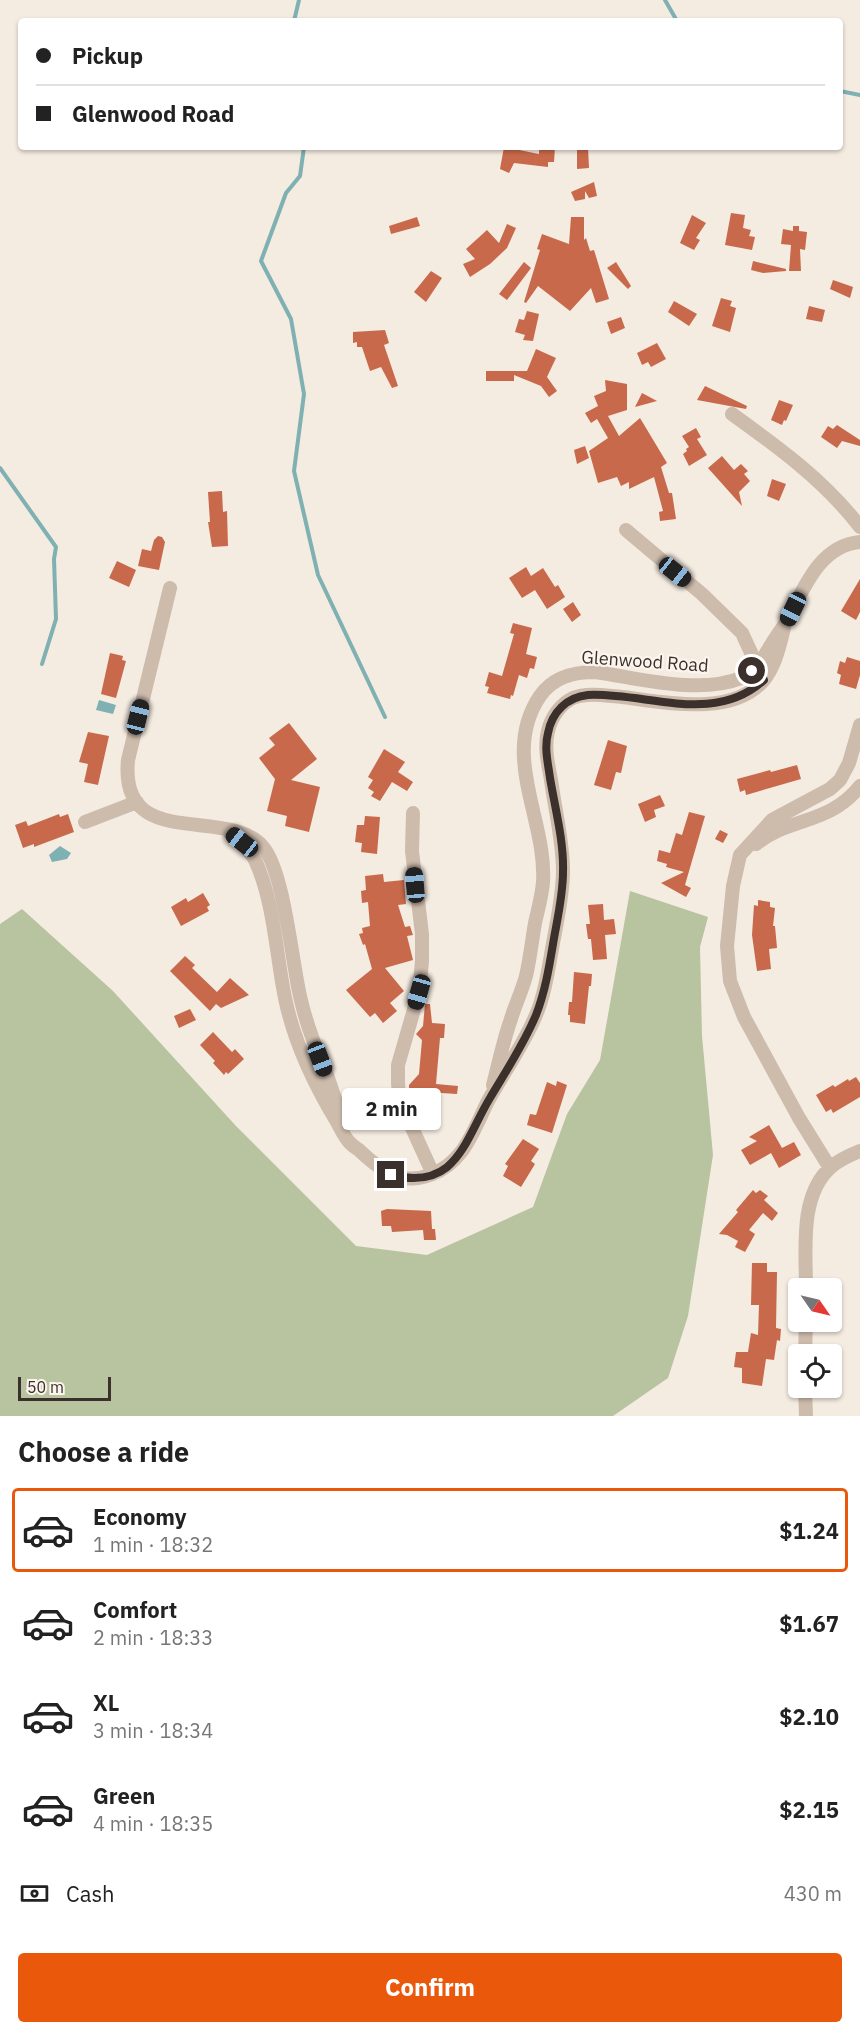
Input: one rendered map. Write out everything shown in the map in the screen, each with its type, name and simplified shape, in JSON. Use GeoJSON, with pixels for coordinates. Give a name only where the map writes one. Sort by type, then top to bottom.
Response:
{"type":"FeatureCollection","features":[{"type":"Feature","properties":{"kind":"street"},"geometry":{"type":"LineString","coordinates":[[732,414],[770,441],[804,470],[846,509],[860,527]]}},
{"type":"Feature","properties":{"kind":"street"},"geometry":{"type":"LineString","coordinates":[[626,530],[702,594],[742,633],[764,680]]}},
{"type":"Feature","properties":{"kind":"street","name":"Glenwood Road"},"geometry":{"type":"LineString","coordinates":[[489,1100],[510,1020],[526,976],[543,882],[524,755],[525,731],[535,703],[551,684],[572,674],[596,672],[663,682],[706,684],[743,678],[758,666],[819,564],[846,544],[860,542]]}},
{"type":"Feature","properties":{"kind":"street"},"geometry":{"type":"LineString","coordinates":[[85,822],[137,802],[128,779],[128,760],[170,588]]}},
{"type":"Feature","properties":{"kind":"street","name":"Glenwood Road"},"geometry":{"type":"LineString","coordinates":[[137,802],[149,813],[166,820],[194,826],[241,831],[254,837],[266,850],[280,893],[307,1024],[342,1118],[359,1150],[369,1162],[391,1175],[413,1179],[433,1174],[452,1164],[464,1150],[541,1003],[563,883],[563,858],[546,752],[549,728],[556,713],[573,699],[588,695],[686,705],[710,704],[743,695],[764,680],[775,659],[785,624]]}},
{"type":"Feature","properties":{"kind":"street"},"geometry":{"type":"LineString","coordinates":[[830,1168],[744,1017],[730,981],[727,946],[729,912],[738,860],[743,850],[772,820],[830,789],[840,780],[849,763],[860,725]]}},
{"type":"Feature","properties":{"kind":"street"},"geometry":{"type":"LineString","coordinates":[[736,870],[751,849],[760,841],[775,832],[830,813],[860,786]]}},
{"type":"Feature","properties":{"kind":"street"},"geometry":{"type":"LineString","coordinates":[[413,813],[412,851],[422,934],[422,961],[419,992],[398,1065],[398,1083],[403,1108],[433,1174]]}},
{"type":"Feature","properties":{"kind":"street"},"geometry":{"type":"LineString","coordinates":[[806,1278],[807,1236],[811,1202],[819,1180],[830,1168],[860,1151]]}},
{"type":"Feature","properties":{"kind":"street"},"geometry":{"type":"LineString","coordinates":[[805,1398],[806,1416]]}},
{"type":"Feature","properties":{"kind":"green space"},"geometry":{"type":"Polygon","coordinates":[[[630,891],[708,917],[700,947],[702,1036],[713,1155],[688,1316],[668,1378],[613,1416],[0,1416],[0,924],[22,909],[113,991],[236,1126],[356,1246],[427,1255],[533,1207],[567,1114],[600,1060],[630,891]]]}},
{"type":"Feature","properties":{"kind":"water"},"geometry":{"type":"Polygon","coordinates":[[[99,700],[116,705],[113,714],[96,710],[99,700]]]}},
{"type":"Feature","properties":{"kind":"water"},"geometry":{"type":"Polygon","coordinates":[[[60,846],[71,853],[67,859],[52,862],[49,855],[60,846]]]}},
{"type":"Feature","properties":{"kind":"building"},"geometry":{"type":"Polygon","coordinates":[[[503,150],[539,154],[539,150],[555,150],[554,162],[548,162],[548,167],[514,163],[509,173],[500,169],[503,150]]]}},
{"type":"Feature","properties":{"kind":"building"},"geometry":{"type":"Polygon","coordinates":[[[577,150],[588,150],[589,168],[577,169],[577,150]]]}},
{"type":"Feature","properties":{"kind":"building"},"geometry":{"type":"Polygon","coordinates":[[[594,182],[597,196],[589,198],[585,191],[585,199],[575,201],[571,192],[594,182]]]}},
{"type":"Feature","properties":{"kind":"building"},"geometry":{"type":"Polygon","coordinates":[[[731,213],[745,215],[743,228],[751,230],[749,236],[755,237],[752,250],[725,245],[731,213]]]}},
{"type":"Feature","properties":{"kind":"building"},"geometry":{"type":"Polygon","coordinates":[[[692,215],[706,223],[696,238],[700,240],[694,250],[680,243],[692,215]]]}},
{"type":"Feature","properties":{"kind":"building"},"geometry":{"type":"Polygon","coordinates":[[[417,217],[420,226],[391,234],[389,226],[417,217]]]}},
{"type":"Feature","properties":{"kind":"building"},"geometry":{"type":"Polygon","coordinates":[[[571,217],[584,217],[584,240],[586,238],[590,251],[594,250],[609,299],[596,303],[591,288],[570,311],[538,286],[526,303],[524,302],[540,250],[537,249],[542,234],[569,244],[571,217]]]}},
{"type":"Feature","properties":{"kind":"building"},"geometry":{"type":"Polygon","coordinates":[[[507,224],[516,228],[507,248],[490,264],[470,277],[463,264],[475,259],[466,249],[487,230],[499,243],[507,224]]]}},
{"type":"Feature","properties":{"kind":"building"},"geometry":{"type":"Polygon","coordinates":[[[793,226],[799,226],[799,231],[807,232],[805,250],[800,249],[801,271],[789,271],[791,245],[781,244],[783,229],[793,231],[793,226]]]}},
{"type":"Feature","properties":{"kind":"building"},"geometry":{"type":"Polygon","coordinates":[[[753,261],[786,269],[786,271],[763,273],[751,270],[753,261]]]}},
{"type":"Feature","properties":{"kind":"building"},"geometry":{"type":"Polygon","coordinates":[[[524,262],[531,268],[507,300],[499,294],[524,262]]]}},
{"type":"Feature","properties":{"kind":"building"},"geometry":{"type":"Polygon","coordinates":[[[616,262],[631,286],[628,289],[607,268],[616,262]]]}},
{"type":"Feature","properties":{"kind":"building"},"geometry":{"type":"Polygon","coordinates":[[[431,271],[442,278],[426,302],[414,292],[431,271]]]}},
{"type":"Feature","properties":{"kind":"building"},"geometry":{"type":"Polygon","coordinates":[[[833,280],[853,287],[850,298],[830,289],[833,280]]]}},
{"type":"Feature","properties":{"kind":"building"},"geometry":{"type":"Polygon","coordinates":[[[721,298],[732,301],[730,306],[736,308],[730,332],[712,326],[721,298]]]}},
{"type":"Feature","properties":{"kind":"building"},"geometry":{"type":"Polygon","coordinates":[[[674,301],[697,314],[689,326],[668,312],[674,301]]]}},
{"type":"Feature","properties":{"kind":"building"},"geometry":{"type":"Polygon","coordinates":[[[809,306],[825,310],[822,322],[806,319],[809,306]]]}},
{"type":"Feature","properties":{"kind":"building"},"geometry":{"type":"Polygon","coordinates":[[[527,311],[539,314],[533,341],[523,340],[525,335],[515,332],[519,319],[524,320],[527,311]]]}},
{"type":"Feature","properties":{"kind":"building"},"geometry":{"type":"Polygon","coordinates":[[[621,317],[625,328],[611,334],[607,322],[621,317]]]}},
{"type":"Feature","properties":{"kind":"building"},"geometry":{"type":"Polygon","coordinates":[[[385,330],[389,343],[384,345],[398,386],[392,388],[381,367],[370,371],[362,347],[357,347],[357,342],[353,343],[353,332],[385,330]]]}},
{"type":"Feature","properties":{"kind":"building"},"geometry":{"type":"Polygon","coordinates":[[[657,343],[666,359],[651,367],[648,362],[642,365],[637,353],[657,343]]]}},
{"type":"Feature","properties":{"kind":"building"},"geometry":{"type":"Polygon","coordinates":[[[536,349],[556,358],[547,377],[557,391],[549,397],[541,386],[514,375],[514,381],[486,381],[486,371],[527,371],[536,349]]]}},
{"type":"Feature","properties":{"kind":"building"},"geometry":{"type":"Polygon","coordinates":[[[605,380],[627,384],[627,410],[608,416],[619,436],[640,418],[667,463],[661,467],[669,493],[672,493],[676,519],[660,521],[659,512],[663,511],[654,477],[629,489],[629,482],[621,486],[617,477],[598,483],[589,451],[608,438],[597,419],[591,423],[585,413],[598,406],[594,396],[606,391],[605,380]]]}},
{"type":"Feature","properties":{"kind":"building"},"geometry":{"type":"Polygon","coordinates":[[[705,386],[747,406],[746,409],[697,400],[705,386]]]}},
{"type":"Feature","properties":{"kind":"building"},"geometry":{"type":"Polygon","coordinates":[[[642,393],[657,401],[635,407],[642,393]]]}},
{"type":"Feature","properties":{"kind":"building"},"geometry":{"type":"Polygon","coordinates":[[[779,400],[793,405],[782,425],[771,420],[779,400]]]}},
{"type":"Feature","properties":{"kind":"building"},"geometry":{"type":"Polygon","coordinates":[[[837,425],[860,440],[860,446],[842,441],[837,448],[821,437],[828,426],[833,429],[837,425]]]}},
{"type":"Feature","properties":{"kind":"building"},"geometry":{"type":"Polygon","coordinates":[[[696,428],[701,437],[697,439],[707,455],[689,466],[683,454],[689,447],[682,436],[696,428]]]}},
{"type":"Feature","properties":{"kind":"building"},"geometry":{"type":"Polygon","coordinates":[[[585,446],[589,458],[577,464],[574,450],[585,446]]]}},
{"type":"Feature","properties":{"kind":"building"},"geometry":{"type":"Polygon","coordinates":[[[722,456],[734,470],[741,464],[748,471],[744,474],[750,481],[739,492],[742,506],[708,468],[722,456]]]}},
{"type":"Feature","properties":{"kind":"building"},"geometry":{"type":"Polygon","coordinates":[[[772,479],[786,484],[779,501],[767,496],[772,479]]]}},
{"type":"Feature","properties":{"kind":"building"},"geometry":{"type":"Polygon","coordinates":[[[222,491],[223,512],[227,511],[228,546],[212,547],[208,522],[210,522],[208,492],[222,491]]]}},
{"type":"Feature","properties":{"kind":"building"},"geometry":{"type":"Polygon","coordinates":[[[158,536],[162,537],[165,542],[159,570],[138,566],[142,549],[151,551],[154,540],[158,536]]]}},
{"type":"Feature","properties":{"kind":"building"},"geometry":{"type":"Polygon","coordinates":[[[117,561],[136,570],[129,587],[109,578],[117,561]]]}},
{"type":"Feature","properties":{"kind":"building"},"geometry":{"type":"Polygon","coordinates":[[[526,567],[531,576],[543,568],[555,587],[558,585],[565,597],[547,609],[535,590],[522,598],[509,578],[526,567]]]}},
{"type":"Feature","properties":{"kind":"building"},"geometry":{"type":"Polygon","coordinates":[[[860,579],[860,612],[856,620],[841,611],[860,579]]]}},
{"type":"Feature","properties":{"kind":"building"},"geometry":{"type":"Polygon","coordinates":[[[573,602],[581,615],[572,622],[563,609],[573,602]]]}},
{"type":"Feature","properties":{"kind":"building"},"geometry":{"type":"Polygon","coordinates":[[[513,623],[532,628],[526,654],[537,657],[534,669],[530,668],[527,678],[519,675],[510,699],[487,693],[489,687],[485,686],[489,672],[502,676],[514,634],[510,633],[513,623]]]}},
{"type":"Feature","properties":{"kind":"building"},"geometry":{"type":"Polygon","coordinates":[[[110,653],[123,656],[122,660],[126,661],[116,698],[101,694],[110,653]]]}},
{"type":"Feature","properties":{"kind":"building"},"geometry":{"type":"Polygon","coordinates":[[[847,657],[860,661],[860,675],[856,689],[839,684],[841,675],[837,673],[840,661],[845,663],[847,657]]]}},
{"type":"Feature","properties":{"kind":"building"},"geometry":{"type":"Polygon","coordinates":[[[289,723],[317,759],[291,780],[320,787],[309,832],[285,826],[287,816],[267,811],[275,779],[259,758],[275,745],[269,738],[289,723]]]}},
{"type":"Feature","properties":{"kind":"building"},"geometry":{"type":"Polygon","coordinates":[[[88,732],[109,736],[98,785],[84,782],[88,764],[79,762],[88,732]]]}},
{"type":"Feature","properties":{"kind":"building"},"geometry":{"type":"Polygon","coordinates":[[[608,740],[627,746],[621,773],[616,772],[611,790],[594,785],[608,740]]]}},
{"type":"Feature","properties":{"kind":"building"},"geometry":{"type":"Polygon","coordinates":[[[384,749],[405,762],[398,772],[413,782],[407,791],[392,782],[380,801],[371,796],[374,792],[368,788],[373,780],[368,777],[384,749]]]}},
{"type":"Feature","properties":{"kind":"building"},"geometry":{"type":"Polygon","coordinates":[[[797,765],[801,779],[746,795],[745,790],[740,792],[737,779],[797,765]]]}},
{"type":"Feature","properties":{"kind":"building"},"geometry":{"type":"Polygon","coordinates":[[[660,795],[665,806],[654,810],[656,817],[645,822],[638,804],[660,795]]]}},
{"type":"Feature","properties":{"kind":"building"},"geometry":{"type":"Polygon","coordinates":[[[689,812],[705,816],[685,885],[691,888],[686,897],[661,883],[684,872],[666,867],[667,864],[657,861],[659,850],[670,853],[676,833],[682,835],[689,812]]]}},
{"type":"Feature","properties":{"kind":"building"},"geometry":{"type":"Polygon","coordinates":[[[59,814],[60,817],[68,814],[74,832],[34,847],[34,844],[23,848],[15,825],[26,821],[28,826],[59,814]]]}},
{"type":"Feature","properties":{"kind":"building"},"geometry":{"type":"Polygon","coordinates":[[[365,816],[380,817],[377,854],[361,852],[362,843],[355,842],[357,825],[364,825],[365,816]]]}},
{"type":"Feature","properties":{"kind":"building"},"geometry":{"type":"Polygon","coordinates":[[[720,830],[728,834],[723,843],[715,839],[720,830]]]}},
{"type":"Feature","properties":{"kind":"building"},"geometry":{"type":"Polygon","coordinates":[[[383,874],[384,882],[404,880],[406,904],[398,905],[405,927],[410,926],[413,935],[407,936],[413,960],[385,968],[404,991],[390,1003],[397,1011],[383,1023],[375,1013],[370,1017],[346,990],[372,969],[365,944],[363,945],[359,934],[363,933],[362,928],[370,926],[368,902],[362,903],[361,891],[366,890],[365,876],[383,874]]]}},
{"type":"Feature","properties":{"kind":"building"},"geometry":{"type":"Polygon","coordinates":[[[203,893],[210,905],[207,907],[209,911],[181,926],[171,907],[186,898],[188,902],[203,893]]]}},
{"type":"Feature","properties":{"kind":"building"},"geometry":{"type":"Polygon","coordinates":[[[758,900],[770,902],[770,907],[775,908],[773,926],[775,926],[777,948],[769,949],[771,969],[757,971],[752,935],[754,905],[758,906],[758,900]]]}},
{"type":"Feature","properties":{"kind":"building"},"geometry":{"type":"Polygon","coordinates":[[[603,904],[604,920],[614,919],[616,934],[605,935],[607,959],[593,960],[591,939],[588,939],[586,924],[590,924],[588,905],[603,904]]]}},
{"type":"Feature","properties":{"kind":"building"},"geometry":{"type":"Polygon","coordinates":[[[185,956],[195,965],[192,968],[217,992],[230,978],[249,995],[221,1008],[216,1004],[210,1011],[170,971],[185,956]]]}},
{"type":"Feature","properties":{"kind":"building"},"geometry":{"type":"Polygon","coordinates":[[[574,972],[592,974],[585,1024],[570,1022],[570,1015],[568,1015],[569,1002],[572,1002],[574,972]]]}},
{"type":"Feature","properties":{"kind":"building"},"geometry":{"type":"Polygon","coordinates":[[[425,1004],[430,1004],[432,1023],[445,1024],[444,1038],[440,1038],[436,1084],[458,1086],[457,1094],[409,1091],[409,1085],[419,1074],[422,1040],[416,1034],[423,1026],[425,1004]]]}},
{"type":"Feature","properties":{"kind":"building"},"geometry":{"type":"Polygon","coordinates":[[[190,1009],[196,1020],[179,1028],[174,1016],[190,1009]]]}},
{"type":"Feature","properties":{"kind":"building"},"geometry":{"type":"Polygon","coordinates":[[[213,1032],[232,1052],[235,1049],[244,1059],[228,1074],[226,1072],[224,1075],[200,1045],[213,1032]]]}},
{"type":"Feature","properties":{"kind":"building"},"geometry":{"type":"Polygon","coordinates":[[[856,1077],[860,1083],[860,1097],[833,1113],[831,1109],[826,1112],[816,1095],[833,1085],[835,1087],[856,1077]]]}},
{"type":"Feature","properties":{"kind":"building"},"geometry":{"type":"Polygon","coordinates":[[[557,1081],[567,1085],[552,1133],[527,1125],[530,1114],[536,1115],[547,1082],[556,1086],[557,1081]]]}},
{"type":"Feature","properties":{"kind":"building"},"geometry":{"type":"Polygon","coordinates":[[[769,1125],[782,1148],[794,1142],[801,1155],[779,1168],[771,1153],[750,1165],[741,1150],[757,1141],[749,1137],[769,1125]]]}},
{"type":"Feature","properties":{"kind":"building"},"geometry":{"type":"Polygon","coordinates":[[[523,1139],[539,1149],[531,1161],[535,1164],[521,1187],[503,1176],[508,1166],[505,1164],[523,1139]]]}},
{"type":"Feature","properties":{"kind":"building"},"geometry":{"type":"Polygon","coordinates":[[[753,1190],[756,1193],[760,1190],[768,1196],[764,1200],[778,1213],[772,1221],[763,1213],[749,1230],[755,1234],[745,1252],[735,1247],[738,1241],[727,1235],[719,1234],[753,1190]]]}},
{"type":"Feature","properties":{"kind":"building"},"geometry":{"type":"Polygon","coordinates":[[[387,1209],[431,1211],[432,1229],[435,1229],[436,1240],[424,1240],[423,1230],[392,1232],[391,1226],[382,1226],[381,1211],[387,1209]]]}},
{"type":"Feature","properties":{"kind":"building"},"geometry":{"type":"Polygon","coordinates":[[[752,1263],[767,1263],[767,1272],[777,1272],[776,1328],[781,1329],[780,1341],[777,1340],[774,1360],[766,1359],[762,1386],[742,1383],[742,1368],[734,1367],[736,1352],[748,1352],[751,1333],[758,1335],[759,1305],[751,1305],[752,1263]]]}},
{"type":"Feature","properties":{"kind":"waterway"},"geometry":{"type":"LineString","coordinates":[[295,18],[299,0]]}},
{"type":"Feature","properties":{"kind":"waterway"},"geometry":{"type":"LineString","coordinates":[[665,0],[675,18]]}},
{"type":"Feature","properties":{"kind":"waterway"},"geometry":{"type":"LineString","coordinates":[[843,92],[860,95]]}},
{"type":"Feature","properties":{"kind":"waterway"},"geometry":{"type":"LineString","coordinates":[[304,150],[300,176],[286,193],[261,261],[291,319],[304,394],[294,471],[318,575],[385,717]]}},
{"type":"Feature","properties":{"kind":"waterway"},"geometry":{"type":"LineString","coordinates":[[0,468],[56,547],[54,559],[56,619],[42,664]]}},
{"type":"Feature","properties":{"kind":"route"},"geometry":{"type":"LineString","coordinates":[[391,1175],[413,1179],[425,1177],[442,1170],[458,1158],[510,1066],[541,1003],[561,900],[564,870],[546,752],[549,728],[556,713],[565,703],[588,695],[686,705],[710,704],[743,695],[764,680],[758,666],[752,671]]}}]}
